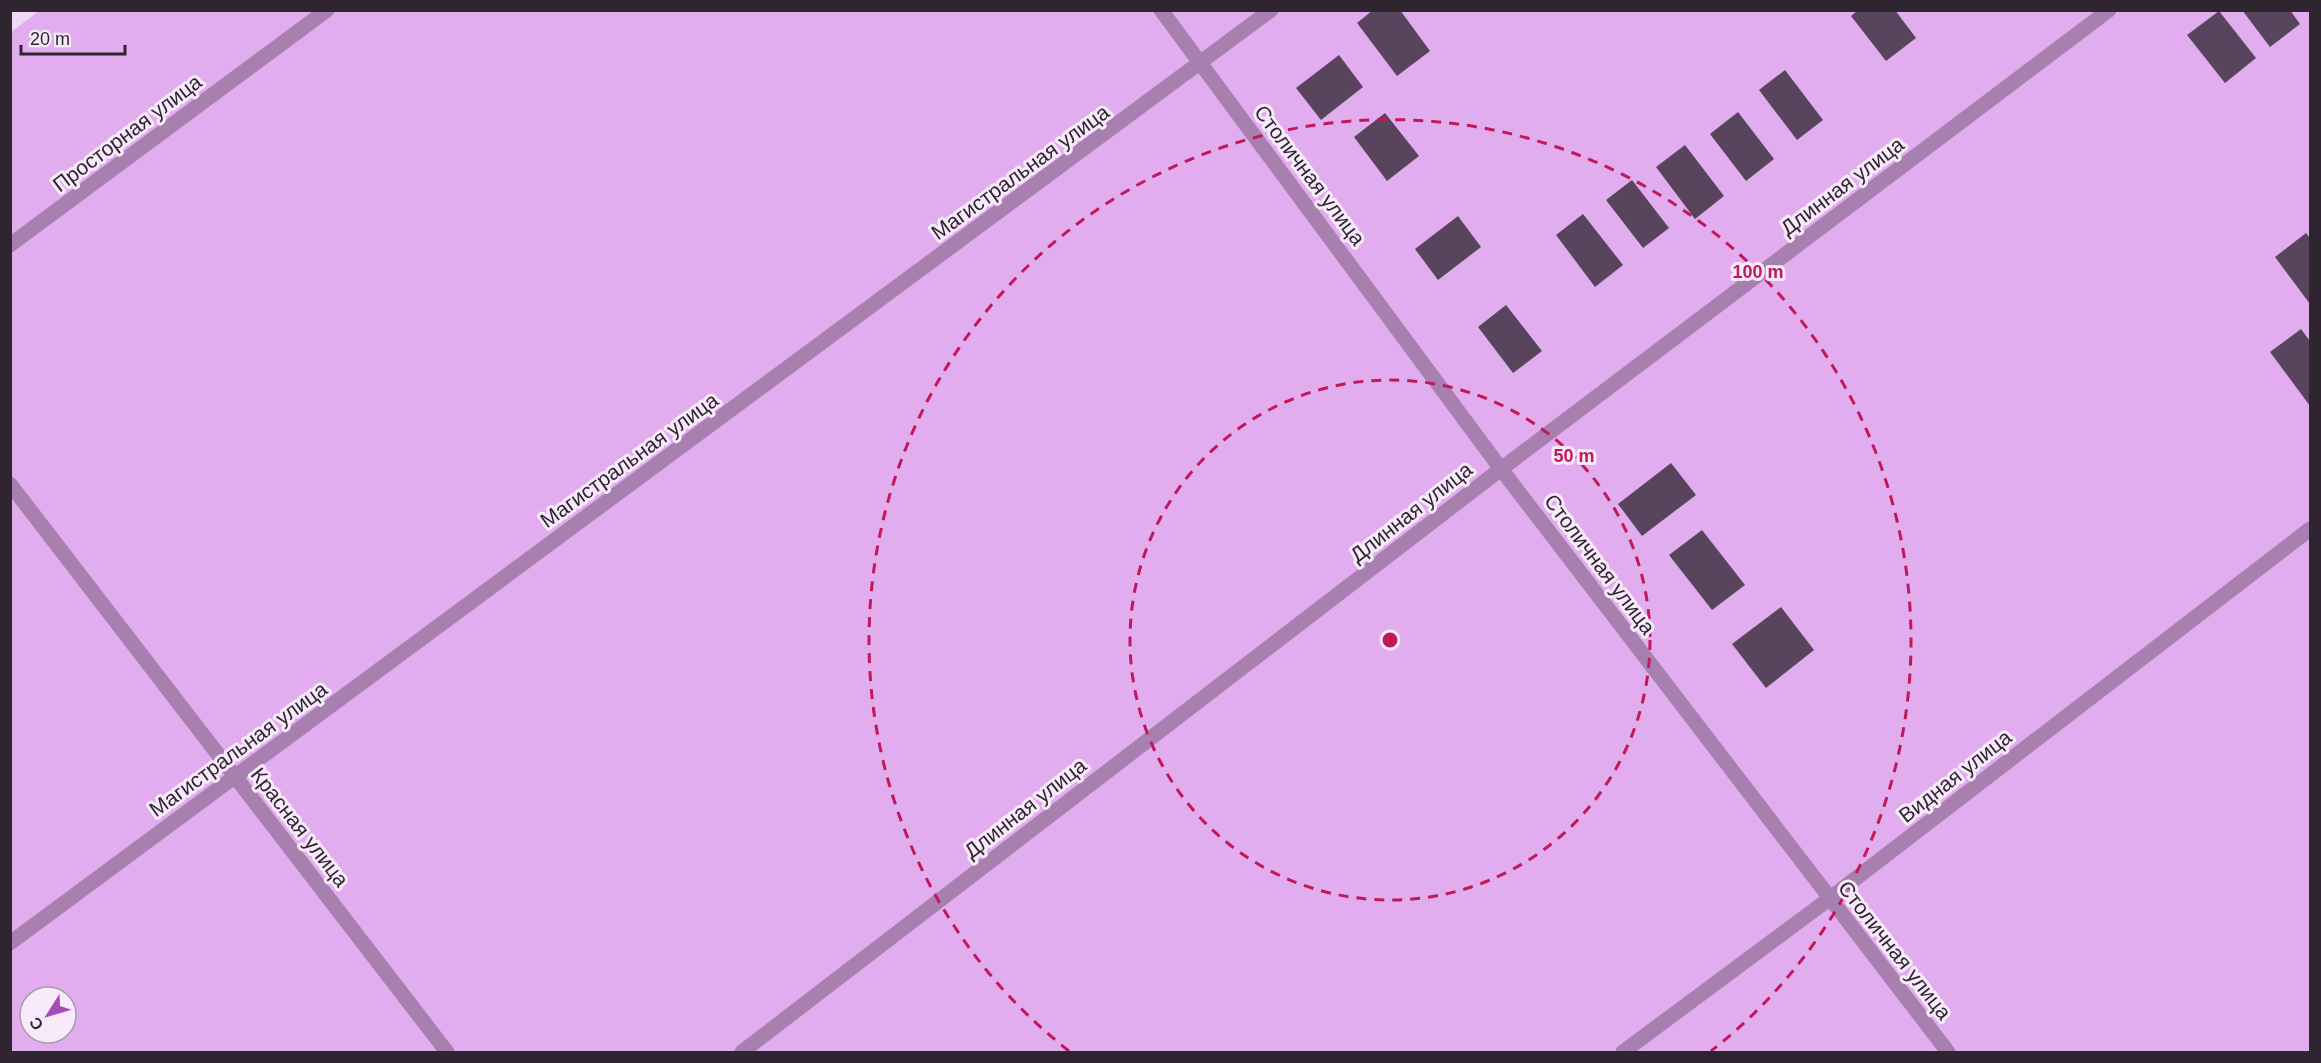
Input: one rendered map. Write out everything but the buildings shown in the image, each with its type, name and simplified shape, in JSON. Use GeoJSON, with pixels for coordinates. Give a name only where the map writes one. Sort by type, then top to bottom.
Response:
{"type":"FeatureCollection","features":[{"type":"Feature","properties":{"kind":"street","name":"Просторная улица"},"geometry":{"type":"LineString","coordinates":[[10,245],[327,10]]}},
{"type":"Feature","properties":{"kind":"street","name":"Столичная улица"},"geometry":{"type":"LineString","coordinates":[[1161,10],[1501,469],[1948,1053]]}},
{"type":"Feature","properties":{"kind":"street","name":"Магистральная улица"},"geometry":{"type":"LineString","coordinates":[[10,943],[1271,10]]}},
{"type":"Feature","properties":{"kind":"street","name":"Длинная улица"},"geometry":{"type":"LineString","coordinates":[[742,1053],[1501,469],[2109,10]]}},
{"type":"Feature","properties":{"kind":"street","name":"Красная улица"},"geometry":{"type":"LineString","coordinates":[[10,484],[447,1053]]}},
{"type":"Feature","properties":{"kind":"street","name":"Видная улица"},"geometry":{"type":"LineString","coordinates":[[1623,1053],[1829,899],[2310,529]]}},
{"type":"Feature","properties":{"kind":"shaded area"},"geometry":{"type":"Polygon","coordinates":[[[39,11],[2310,11],[2310,1052],[11,1052],[10,33],[39,11]]]}}]}
